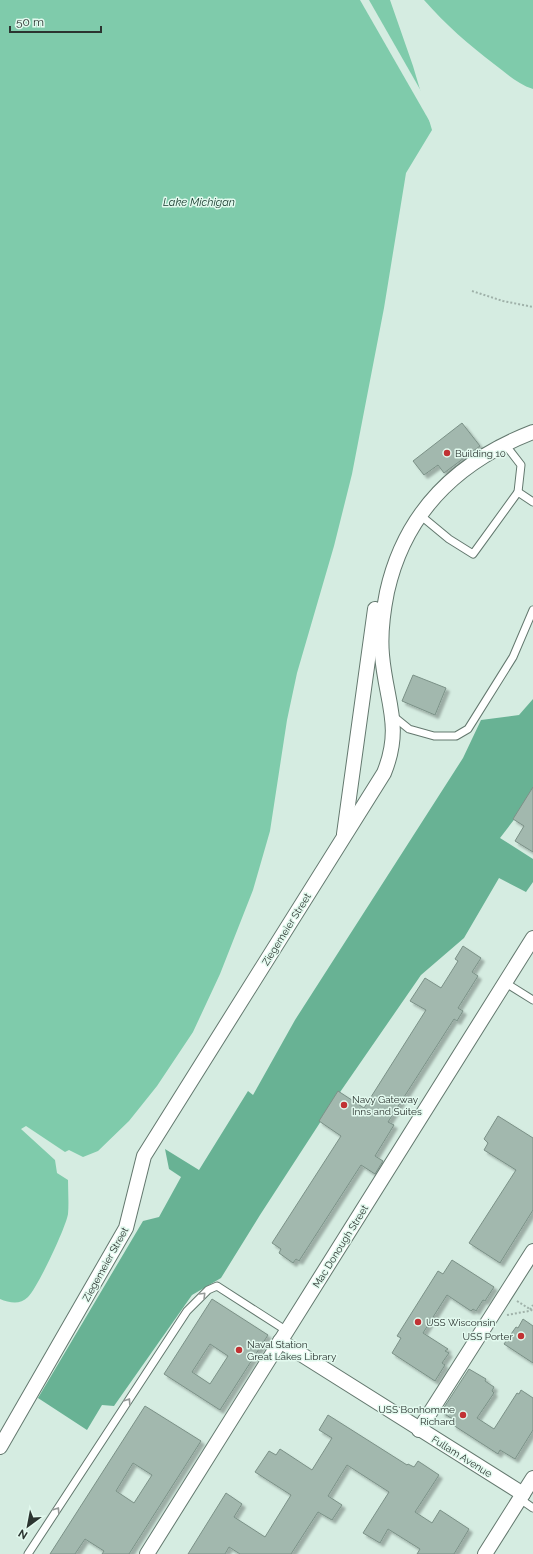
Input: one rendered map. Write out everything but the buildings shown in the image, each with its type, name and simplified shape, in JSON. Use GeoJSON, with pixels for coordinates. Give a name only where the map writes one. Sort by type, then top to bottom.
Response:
{"type":"FeatureCollection","features":[{"type":"Feature","properties":{"kind":"street","name":"Ziegemeier Street"},"geometry":{"type":"LineString","coordinates":[[0,1447],[126,1228],[144,1156],[384,773],[390,758],[394,738],[393,716],[386,683],[382,636],[384,607],[390,579],[398,557],[420,515],[429,502],[455,476],[504,443],[533,432]]}},
{"type":"Feature","properties":{"kind":"street"},"geometry":{"type":"LineString","coordinates":[[343,839],[378,593],[398,557]]}},
{"type":"Feature","properties":{"kind":"street","name":"Mac Donough Street"},"geometry":{"type":"LineString","coordinates":[[147,1554],[504,982],[533,938]]}},
{"type":"Feature","properties":{"kind":"street"},"geometry":{"type":"LineString","coordinates":[[420,1430],[533,1251]]}},
{"type":"Feature","properties":{"kind":"street","name":"Fullam Avenue"},"geometry":{"type":"LineString","coordinates":[[283,1336],[521,1497]]}},
{"type":"Feature","properties":{"kind":"street"},"geometry":{"type":"LineString","coordinates":[[485,1554],[533,1478]]}},
{"type":"Feature","properties":{"kind":"lane"},"geometry":{"type":"LineString","coordinates":[[420,515],[449,539],[473,554],[518,492],[520,466],[504,443]]}},
{"type":"Feature","properties":{"kind":"lane"},"geometry":{"type":"LineString","coordinates":[[518,492],[533,502]]}},
{"type":"Feature","properties":{"kind":"lane"},"geometry":{"type":"LineString","coordinates":[[393,716],[409,729],[434,736],[456,736],[468,729],[513,657],[533,610]]}},
{"type":"Feature","properties":{"kind":"lane"},"geometry":{"type":"LineString","coordinates":[[504,982],[533,1000]]}},
{"type":"Feature","properties":{"kind":"lane"},"geometry":{"type":"LineString","coordinates":[[28,1554],[187,1311],[208,1290],[217,1286],[283,1336]]}},
{"type":"Feature","properties":{"kind":"lane"},"geometry":{"type":"LineString","coordinates":[[521,1497],[533,1508]]}},
{"type":"Feature","properties":{"kind":"path"},"geometry":{"type":"LineString","coordinates":[[472,291],[503,301],[533,306]]}},
{"type":"Feature","properties":{"kind":"path"},"geometry":{"type":"LineString","coordinates":[[506,1294],[532,1310]]}},
{"type":"Feature","properties":{"kind":"path"},"geometry":{"type":"LineString","coordinates":[[532,1310],[533,1305]]}},
{"type":"Feature","properties":{"kind":"path"},"geometry":{"type":"LineString","coordinates":[[490,1318],[532,1310]]}},
{"type":"Feature","properties":{"kind":"shaded area"},"geometry":{"type":"Polygon","coordinates":[[[533,699],[533,795],[500,838],[533,859],[533,882],[526,892],[499,878],[464,938],[421,975],[336,1098],[221,1278],[192,1295],[114,1406],[102,1405],[87,1430],[38,1398],[143,1221],[159,1217],[181,1177],[169,1169],[165,1149],[199,1170],[248,1091],[253,1095],[295,1020],[463,758],[481,720],[519,715],[533,699]]]}},
{"type":"Feature","properties":{"kind":"water","name":"Lake Michigan"},"geometry":{"type":"Polygon","coordinates":[[[0,0],[390,0],[413,66],[432,130],[406,173],[384,308],[352,474],[334,546],[297,673],[287,720],[270,831],[253,890],[220,974],[193,1032],[157,1086],[129,1121],[98,1151],[83,1157],[69,1150],[65,1152],[26,1126],[21,1129],[55,1160],[57,1173],[68,1180],[68,1214],[51,1257],[33,1291],[25,1300],[18,1302],[7,1302],[0,1299],[0,0]]]}},
{"type":"Feature","properties":{"kind":"water"},"geometry":{"type":"Polygon","coordinates":[[[424,0],[533,0],[533,89],[513,78],[475,49],[449,26],[424,0]]]}},
{"type":"Feature","properties":{"kind":"pier"},"geometry":{"type":"Polygon","coordinates":[[[360,0],[369,0],[425,98],[434,129],[360,0]]]}},
{"type":"Feature","properties":{"kind":"place","name":"Building 10"},"geometry":{"type":"Point","coordinates":[447,453]}},
{"type":"Feature","properties":{"kind":"place","name":"Navy Gateway Inns and Suites"},"geometry":{"type":"Point","coordinates":[344,1105]}},
{"type":"Feature","properties":{"kind":"place","name":"USS Wisconsin"},"geometry":{"type":"Point","coordinates":[418,1322]}},
{"type":"Feature","properties":{"kind":"place","name":"USS Porter"},"geometry":{"type":"Point","coordinates":[521,1336]}},
{"type":"Feature","properties":{"kind":"place","name":"Naval Station Great Lakes Library"},"geometry":{"type":"Point","coordinates":[239,1350]}},
{"type":"Feature","properties":{"kind":"place","name":"USS Bonhomme Richard"},"geometry":{"type":"Point","coordinates":[463,1415]}}]}
